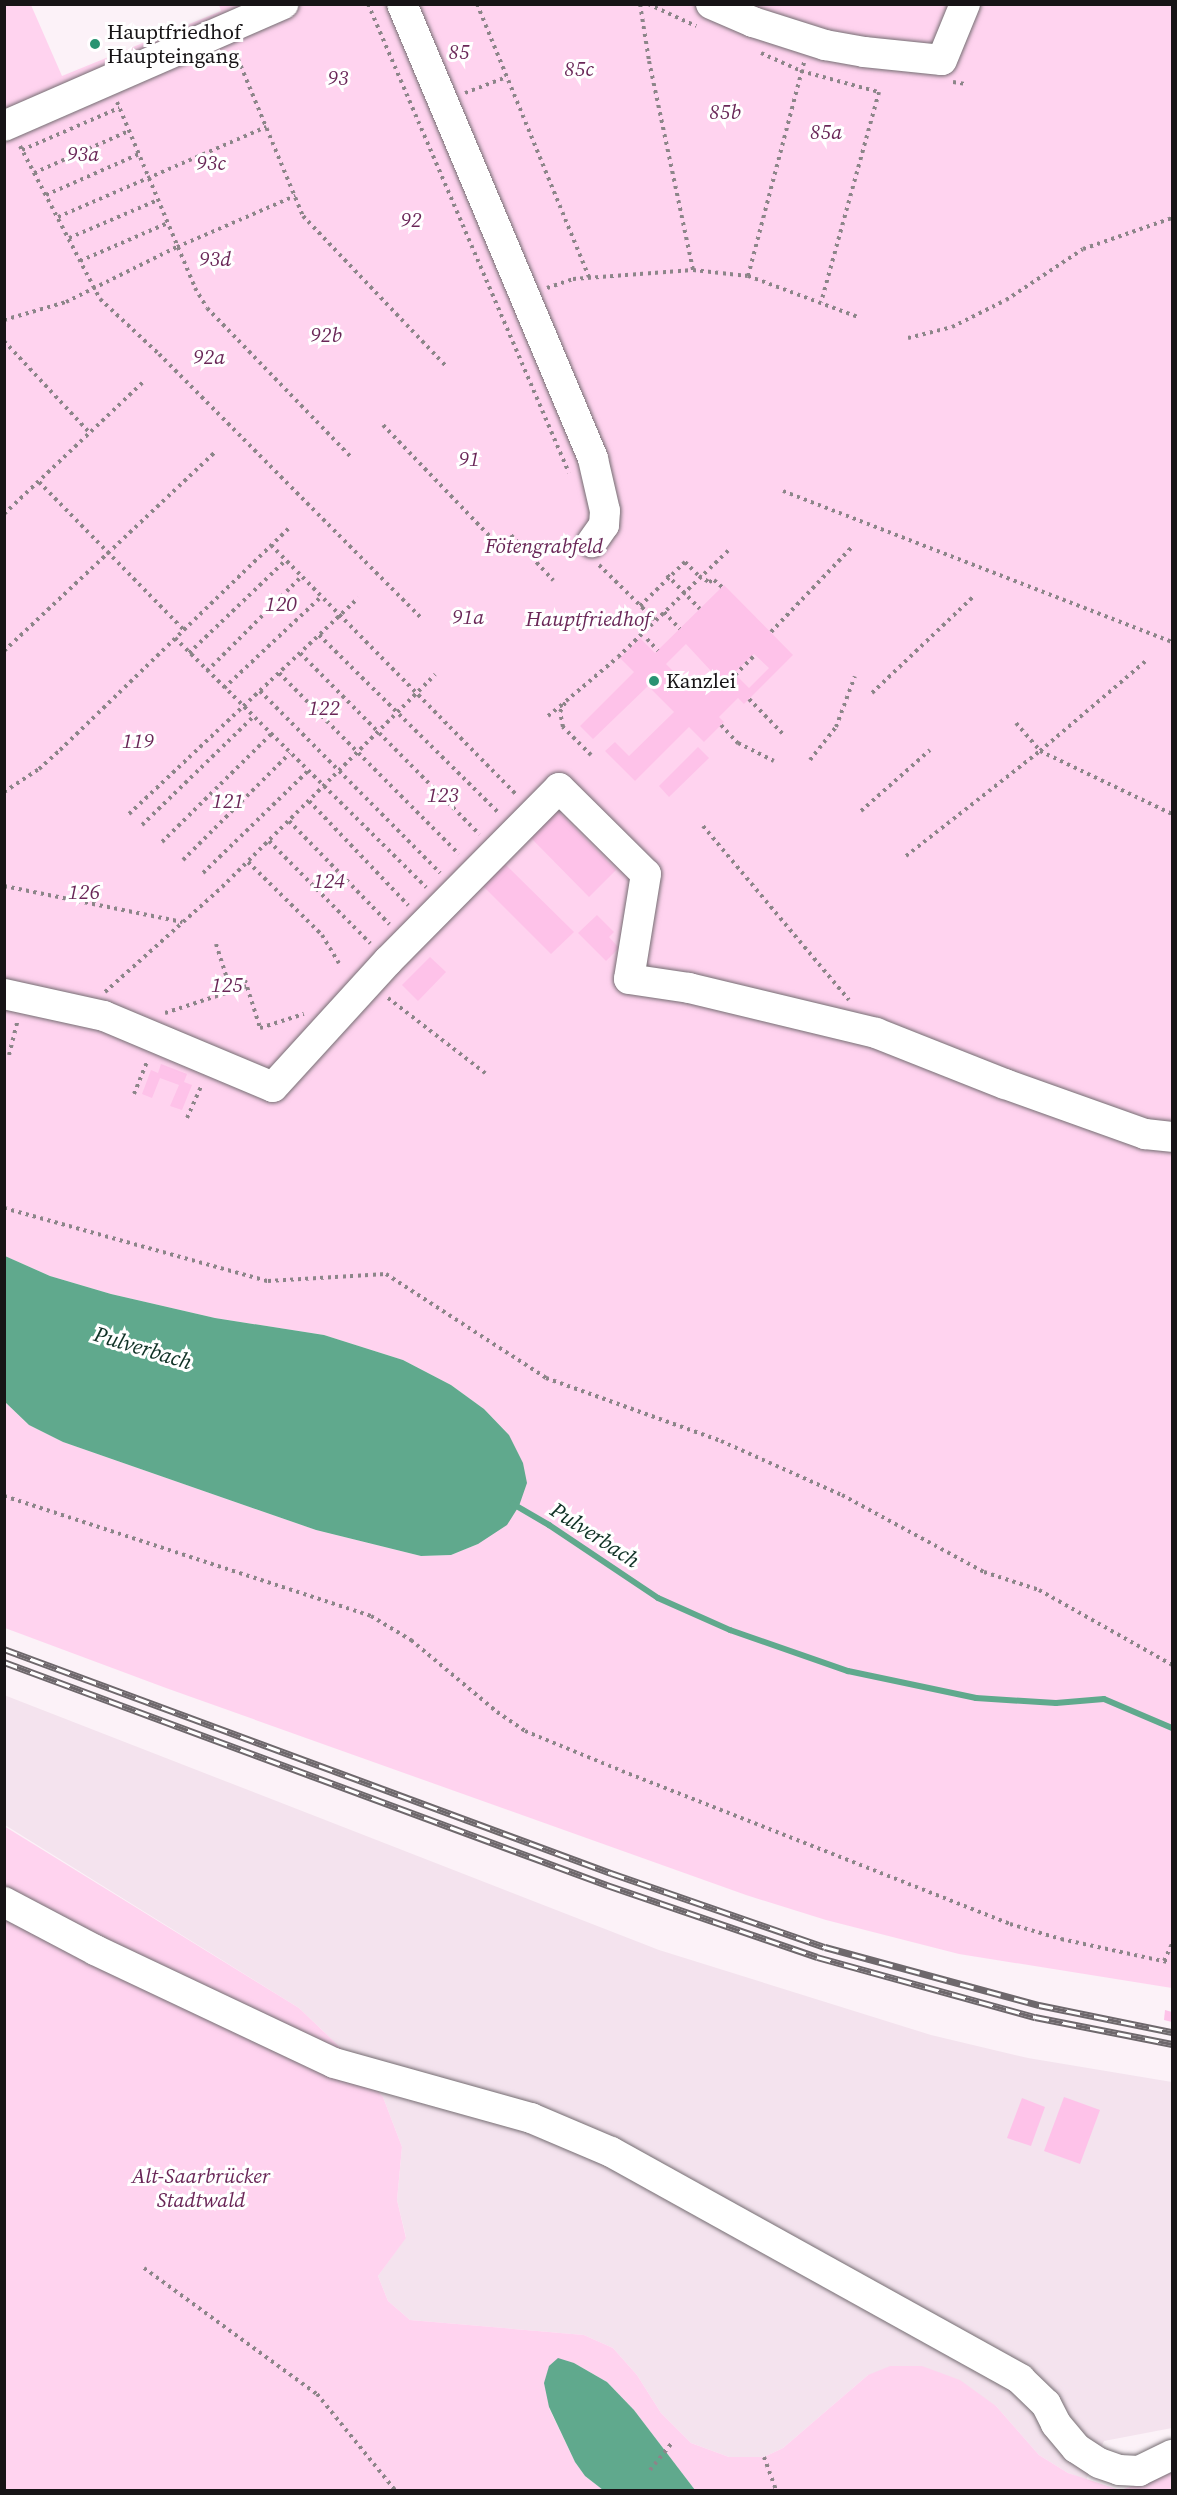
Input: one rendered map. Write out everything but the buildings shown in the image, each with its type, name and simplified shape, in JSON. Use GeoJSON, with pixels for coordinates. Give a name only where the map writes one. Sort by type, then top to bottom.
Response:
{"type":"FeatureCollection","features":[{"type":"Feature","properties":{"kind":"lane"},"geometry":{"type":"LineString","coordinates":[[12,133],[108,80],[283,4]]}},
{"type":"Feature","properties":{"kind":"lane"},"geometry":{"type":"LineString","coordinates":[[402,4],[593,459],[604,511],[604,525],[592,550]]}},
{"type":"Feature","properties":{"kind":"lane"},"geometry":{"type":"LineString","coordinates":[[711,4],[811,41],[864,52],[942,60],[965,4]]}},
{"type":"Feature","properties":{"kind":"lane"},"geometry":{"type":"LineString","coordinates":[[14,996],[84,1010],[273,1087],[368,983],[559,788],[646,874],[629,979],[689,988],[876,1033],[1005,1084],[1144,1134],[1173,1137]]}},
{"type":"Feature","properties":{"kind":"lane"},"geometry":{"type":"LineString","coordinates":[[4,1902],[105,1955],[334,2063],[531,2118],[611,2152],[1020,2379],[1046,2404],[1056,2424],[1076,2448],[1099,2463],[1119,2470],[1139,2471],[1173,2456]]}},
{"type":"Feature","properties":{"kind":"path"},"geometry":{"type":"LineString","coordinates":[[368,4],[572,480]]}},
{"type":"Feature","properties":{"kind":"path"},"geometry":{"type":"LineString","coordinates":[[477,4],[589,277]]}},
{"type":"Feature","properties":{"kind":"path"},"geometry":{"type":"LineString","coordinates":[[640,4],[649,61],[693,270]]}},
{"type":"Feature","properties":{"kind":"path"},"geometry":{"type":"LineString","coordinates":[[226,29],[303,216],[445,364]]}},
{"type":"Feature","properties":{"kind":"path"},"geometry":{"type":"LineString","coordinates":[[748,276],[811,41]]}},
{"type":"Feature","properties":{"kind":"path"},"geometry":{"type":"LineString","coordinates":[[442,101],[507,77]]}},
{"type":"Feature","properties":{"kind":"path"},"geometry":{"type":"LineString","coordinates":[[108,80],[177,247],[195,288],[207,308],[350,456]]}},
{"type":"Feature","properties":{"kind":"path"},"geometry":{"type":"LineString","coordinates":[[820,302],[879,92]]}},
{"type":"Feature","properties":{"kind":"path"},"geometry":{"type":"LineString","coordinates":[[119,108],[12,133],[100,299],[159,354],[421,618]]}},
{"type":"Feature","properties":{"kind":"path"},"geometry":{"type":"LineString","coordinates":[[58,217],[267,127]]}},
{"type":"Feature","properties":{"kind":"path"},"geometry":{"type":"LineString","coordinates":[[34,173],[129,131]]}},
{"type":"Feature","properties":{"kind":"path"},"geometry":{"type":"LineString","coordinates":[[46,195],[139,154]]}},
{"type":"Feature","properties":{"kind":"path"},"geometry":{"type":"LineString","coordinates":[[4,320],[66,302],[177,247],[295,196]]}},
{"type":"Feature","properties":{"kind":"path"},"geometry":{"type":"LineString","coordinates":[[69,238],[158,200]]}},
{"type":"Feature","properties":{"kind":"path"},"geometry":{"type":"LineString","coordinates":[[908,338],[952,327],[1006,300],[1083,249],[1173,218]]}},
{"type":"Feature","properties":{"kind":"path"},"geometry":{"type":"LineString","coordinates":[[80,261],[168,223]]}},
{"type":"Feature","properties":{"kind":"path"},"geometry":{"type":"LineString","coordinates":[[524,297],[573,279],[693,270],[748,276],[858,316]]}},
{"type":"Feature","properties":{"kind":"path"},"geometry":{"type":"LineString","coordinates":[[4,341],[89,432]]}},
{"type":"Feature","properties":{"kind":"path"},"geometry":{"type":"LineString","coordinates":[[4,514],[143,382]]}},
{"type":"Feature","properties":{"kind":"path"},"geometry":{"type":"LineString","coordinates":[[383,425],[499,546]]}},
{"type":"Feature","properties":{"kind":"path"},"geometry":{"type":"LineString","coordinates":[[4,651],[214,453]]}},
{"type":"Feature","properties":{"kind":"path"},"geometry":{"type":"LineString","coordinates":[[39,482],[184,630]]}},
{"type":"Feature","properties":{"kind":"path"},"geometry":{"type":"LineString","coordinates":[[783,490],[1173,642]]}},
{"type":"Feature","properties":{"kind":"path"},"geometry":{"type":"LineString","coordinates":[[4,792],[39,769],[60,750],[289,528]]}},
{"type":"Feature","properties":{"kind":"path"},"geometry":{"type":"LineString","coordinates":[[511,535],[553,580]]}},
{"type":"Feature","properties":{"kind":"path"},"geometry":{"type":"LineString","coordinates":[[271,545],[417,693],[526,822]]}},
{"type":"Feature","properties":{"kind":"path"},"geometry":{"type":"LineString","coordinates":[[771,632],[851,548]]}},
{"type":"Feature","properties":{"kind":"path"},"geometry":{"type":"LineString","coordinates":[[548,716],[641,634],[699,576],[730,549]]}},
{"type":"Feature","properties":{"kind":"path"},"geometry":{"type":"LineString","coordinates":[[592,550],[655,620]]}},
{"type":"Feature","properties":{"kind":"path"},"geometry":{"type":"LineString","coordinates":[[189,653],[286,560]]}},
{"type":"Feature","properties":{"kind":"path"},"geometry":{"type":"LineString","coordinates":[[640,606],[668,576],[685,562],[699,576],[709,582],[714,580],[722,587]]}},
{"type":"Feature","properties":{"kind":"path"},"geometry":{"type":"LineString","coordinates":[[207,671],[302,576]]}},
{"type":"Feature","properties":{"kind":"path"},"geometry":{"type":"LineString","coordinates":[[668,576],[700,609]]}},
{"type":"Feature","properties":{"kind":"path"},"geometry":{"type":"LineString","coordinates":[[872,693],[975,595]]}},
{"type":"Feature","properties":{"kind":"path"},"geometry":{"type":"LineString","coordinates":[[224,688],[322,596]]}},
{"type":"Feature","properties":{"kind":"path"},"geometry":{"type":"LineString","coordinates":[[129,814],[358,598]]}},
{"type":"Feature","properties":{"kind":"path"},"geometry":{"type":"LineString","coordinates":[[664,612],[680,629]]}},
{"type":"Feature","properties":{"kind":"path"},"geometry":{"type":"LineString","coordinates":[[641,634],[658,651]]}},
{"type":"Feature","properties":{"kind":"path"},"geometry":{"type":"LineString","coordinates":[[318,635],[397,713],[526,822]]}},
{"type":"Feature","properties":{"kind":"path"},"geometry":{"type":"LineString","coordinates":[[175,639],[442,906]]}},
{"type":"Feature","properties":{"kind":"path"},"geometry":{"type":"LineString","coordinates":[[300,653],[378,732],[442,906]]}},
{"type":"Feature","properties":{"kind":"path"},"geometry":{"type":"LineString","coordinates":[[735,675],[755,655]]}},
{"type":"Feature","properties":{"kind":"path"},"geometry":{"type":"LineString","coordinates":[[906,856],[1040,750],[1147,660]]}},
{"type":"Feature","properties":{"kind":"path"},"geometry":{"type":"LineString","coordinates":[[279,673],[358,752],[442,906]]}},
{"type":"Feature","properties":{"kind":"path"},"geometry":{"type":"LineString","coordinates":[[84,1010],[248,862],[435,675]]}},
{"type":"Feature","properties":{"kind":"path"},"geometry":{"type":"LineString","coordinates":[[810,760],[836,727],[855,676]]}},
{"type":"Feature","properties":{"kind":"path"},"geometry":{"type":"LineString","coordinates":[[260,691],[339,771],[442,906]]}},
{"type":"Feature","properties":{"kind":"path"},"geometry":{"type":"LineString","coordinates":[[749,699],[785,736]]}},
{"type":"Feature","properties":{"kind":"path"},"geometry":{"type":"LineString","coordinates":[[566,701],[561,712],[563,727],[591,755]]}},
{"type":"Feature","properties":{"kind":"path"},"geometry":{"type":"LineString","coordinates":[[142,825],[254,717]]}},
{"type":"Feature","properties":{"kind":"path"},"geometry":{"type":"LineString","coordinates":[[1016,723],[1040,750],[1173,814]]}},
{"type":"Feature","properties":{"kind":"path"},"geometry":{"type":"LineString","coordinates":[[721,725],[738,743],[774,761]]}},
{"type":"Feature","properties":{"kind":"path"},"geometry":{"type":"LineString","coordinates":[[162,842],[271,734]]}},
{"type":"Feature","properties":{"kind":"path"},"geometry":{"type":"LineString","coordinates":[[861,810],[930,750]]}},
{"type":"Feature","properties":{"kind":"path"},"geometry":{"type":"LineString","coordinates":[[183,860],[290,753]]}},
{"type":"Feature","properties":{"kind":"path"},"geometry":{"type":"LineString","coordinates":[[203,873],[308,771]]}},
{"type":"Feature","properties":{"kind":"path"},"geometry":{"type":"LineString","coordinates":[[309,801],[442,906]]}},
{"type":"Feature","properties":{"kind":"path"},"geometry":{"type":"LineString","coordinates":[[289,821],[442,906]]}},
{"type":"Feature","properties":{"kind":"path"},"geometry":{"type":"LineString","coordinates":[[703,826],[876,1033]]}},
{"type":"Feature","properties":{"kind":"path"},"geometry":{"type":"LineString","coordinates":[[269,841],[442,906]]}},
{"type":"Feature","properties":{"kind":"path"},"geometry":{"type":"LineString","coordinates":[[248,862],[322,935],[339,963]]}},
{"type":"Feature","properties":{"kind":"path"},"geometry":{"type":"LineString","coordinates":[[4,886],[183,922]]}},
{"type":"Feature","properties":{"kind":"path"},"geometry":{"type":"LineString","coordinates":[[216,944],[231,992]]}},
{"type":"Feature","properties":{"kind":"path"},"geometry":{"type":"LineString","coordinates":[[245,980],[260,1028],[311,1012],[337,1017]]}},
{"type":"Feature","properties":{"kind":"path"},"geometry":{"type":"LineString","coordinates":[[368,983],[485,1073]]}},
{"type":"Feature","properties":{"kind":"path"},"geometry":{"type":"LineString","coordinates":[[127,1026],[247,986]]}},
{"type":"Feature","properties":{"kind":"path"},"geometry":{"type":"LineString","coordinates":[[9,1055],[14,996]]}},
{"type":"Feature","properties":{"kind":"path"},"geometry":{"type":"LineString","coordinates":[[134,1094],[149,1057]]}},
{"type":"Feature","properties":{"kind":"path"},"geometry":{"type":"LineString","coordinates":[[188,1118],[212,1062]]}},
{"type":"Feature","properties":{"kind":"path"},"geometry":{"type":"LineString","coordinates":[[4,1208],[268,1281],[386,1274],[546,1378],[721,1441],[842,1495],[984,1572],[1039,1590],[1173,1665]]}},
{"type":"Feature","properties":{"kind":"path"},"geometry":{"type":"LineString","coordinates":[[4,1496],[371,1616],[411,1640],[497,1712],[525,1731],[622,1771],[1010,1924],[1061,1939],[1173,1963]]}},
{"type":"Feature","properties":{"kind":"path"},"geometry":{"type":"LineString","coordinates":[[1164,1961],[1173,1944]]}},
{"type":"Feature","properties":{"kind":"path"},"geometry":{"type":"LineString","coordinates":[[144,2268],[317,2394],[395,2490]]}},
{"type":"Feature","properties":{"kind":"path"},"geometry":{"type":"LineString","coordinates":[[650,2470],[673,2442]]}},
{"type":"Feature","properties":{"kind":"path"},"geometry":{"type":"LineString","coordinates":[[764,2457],[776,2490]]}},
{"type":"Feature","properties":{"kind":"shaded area"},"geometry":{"type":"Polygon","coordinates":[[[4,1695],[659,1950],[931,2035],[1028,2058],[1172,2082],[1172,2428],[1104,2441],[1086,2480],[1068,2473],[1039,2455],[996,2406],[868,2375],[783,2448],[764,2457],[729,2457],[691,2443],[661,2413],[637,2375],[613,2348],[584,2335],[410,2320],[388,2301],[378,2276],[406,2237],[397,2200],[402,2147],[383,2097],[343,2050],[299,2008],[5,1825],[4,1695]]]}},
{"type":"Feature","properties":{"kind":"green space","name":"Hauptfriedhof"},"geometry":{"type":"Polygon","coordinates":[[[5,5],[31,5],[62,76],[221,11],[219,5],[1172,5],[1172,1988],[959,1954],[826,1920],[746,1895],[166,1688],[5,1628],[5,1402],[29,1425],[63,1442],[316,1530],[421,1556],[451,1555],[478,1544],[509,1435],[484,1409],[451,1385],[403,1360],[324,1335],[215,1318],[111,1294],[50,1276],[5,1256],[5,5]]]}},
{"type":"Feature","properties":{"kind":"green space","name":"Alt-Saarbrücker Stadtwald"},"geometry":{"type":"Polygon","coordinates":[[[4,1826],[299,2008],[343,2050],[383,2097],[402,2147],[397,2200],[406,2238],[378,2276],[388,2301],[410,2320],[584,2335],[613,2348],[637,2375],[661,2413],[691,2443],[729,2457],[764,2457],[783,2448],[868,2375],[890,2366],[922,2366],[960,2380],[996,2406],[1039,2455],[1068,2473],[1120,2490],[695,2490],[634,2410],[607,2382],[574,2363],[549,2408],[575,2462],[585,2476],[603,2490],[5,2490],[4,1826]]]}},
{"type":"Feature","properties":{"kind":"green space"},"geometry":{"type":"Polygon","coordinates":[[[1172,2469],[1172,2490],[1121,2490],[1159,2476],[1172,2469]]]}},
{"type":"Feature","properties":{"kind":"water"},"geometry":{"type":"Polygon","coordinates":[[[5,1256],[50,1276],[111,1294],[215,1318],[324,1335],[403,1360],[451,1385],[484,1409],[509,1435],[523,1463],[527,1483],[519,1506],[507,1525],[478,1544],[451,1555],[421,1556],[316,1530],[63,1442],[29,1425],[5,1402],[5,1256]]]}},
{"type":"Feature","properties":{"kind":"water"},"geometry":{"type":"Polygon","coordinates":[[[558,2358],[574,2363],[607,2382],[634,2410],[695,2490],[603,2490],[585,2476],[575,2462],[549,2407],[544,2383],[549,2366],[558,2358]]]}},
{"type":"Feature","properties":{"kind":"waterway","name":"Pulverbach"},"geometry":{"type":"LineString","coordinates":[[513,1504],[549,1525],[658,1598],[730,1630],[848,1671],[976,1698],[1056,1703],[1104,1699],[1172,1728]]}},
{"type":"Feature","properties":{"kind":"railway"},"geometry":{"type":"LineString","coordinates":[[4,1649],[611,1873],[825,1947],[1039,2005],[1172,2032]]}},
{"type":"Feature","properties":{"kind":"railway"},"geometry":{"type":"LineString","coordinates":[[4,1662],[607,1885],[817,1957],[1035,2017],[1172,2044]]}},
{"type":"Feature","properties":{"kind":"place","name":"Hauptfriedhof Haupteingang"},"geometry":{"type":"Point","coordinates":[95,44]}},
{"type":"Feature","properties":{"kind":"place","name":"Kanzlei"},"geometry":{"type":"Point","coordinates":[654,681]}},
{"type":"Feature","properties":{"kind":"park label","name":"85"},"geometry":{"type":"Point","coordinates":[459,52]}},
{"type":"Feature","properties":{"kind":"park label","name":"85c"},"geometry":{"type":"Point","coordinates":[579,69]}},
{"type":"Feature","properties":{"kind":"park label","name":"93"},"geometry":{"type":"Point","coordinates":[338,78]}},
{"type":"Feature","properties":{"kind":"park label","name":"85b"},"geometry":{"type":"Point","coordinates":[725,112]}},
{"type":"Feature","properties":{"kind":"park label","name":"85a"},"geometry":{"type":"Point","coordinates":[826,132]}},
{"type":"Feature","properties":{"kind":"park label","name":"93a"},"geometry":{"type":"Point","coordinates":[83,154]}},
{"type":"Feature","properties":{"kind":"park label","name":"93c"},"geometry":{"type":"Point","coordinates":[211,163]}},
{"type":"Feature","properties":{"kind":"park label","name":"92"},"geometry":{"type":"Point","coordinates":[411,220]}},
{"type":"Feature","properties":{"kind":"park label","name":"93d"},"geometry":{"type":"Point","coordinates":[215,259]}},
{"type":"Feature","properties":{"kind":"park label","name":"92b"},"geometry":{"type":"Point","coordinates":[326,335]}},
{"type":"Feature","properties":{"kind":"park label","name":"92a"},"geometry":{"type":"Point","coordinates":[209,357]}},
{"type":"Feature","properties":{"kind":"park label","name":"91"},"geometry":{"type":"Point","coordinates":[469,459]}},
{"type":"Feature","properties":{"kind":"park label","name":"Fötengrabfeld"},"geometry":{"type":"Point","coordinates":[544,546]}},
{"type":"Feature","properties":{"kind":"park label","name":"120"},"geometry":{"type":"Point","coordinates":[281,604]}},
{"type":"Feature","properties":{"kind":"park label","name":"91a"},"geometry":{"type":"Point","coordinates":[468,617]}},
{"type":"Feature","properties":{"kind":"park label","name":"122"},"geometry":{"type":"Point","coordinates":[324,708]}},
{"type":"Feature","properties":{"kind":"park label","name":"119"},"geometry":{"type":"Point","coordinates":[138,741]}},
{"type":"Feature","properties":{"kind":"park label","name":"123"},"geometry":{"type":"Point","coordinates":[443,795]}},
{"type":"Feature","properties":{"kind":"park label","name":"121"},"geometry":{"type":"Point","coordinates":[228,801]}},
{"type":"Feature","properties":{"kind":"park label","name":"124"},"geometry":{"type":"Point","coordinates":[329,881]}},
{"type":"Feature","properties":{"kind":"park label","name":"126"},"geometry":{"type":"Point","coordinates":[84,892]}},
{"type":"Feature","properties":{"kind":"park label","name":"125"},"geometry":{"type":"Point","coordinates":[227,985]}}]}
